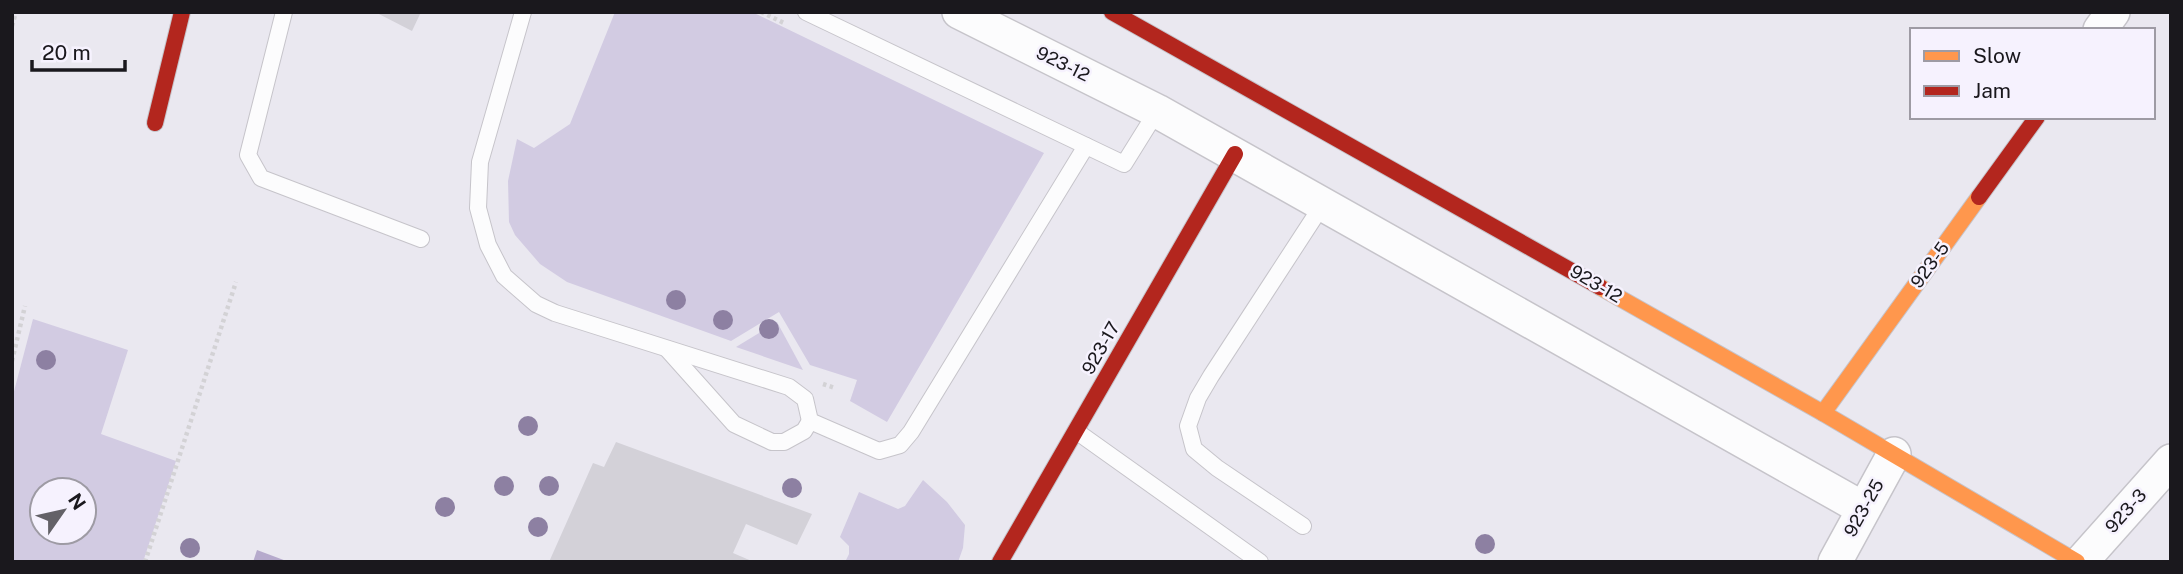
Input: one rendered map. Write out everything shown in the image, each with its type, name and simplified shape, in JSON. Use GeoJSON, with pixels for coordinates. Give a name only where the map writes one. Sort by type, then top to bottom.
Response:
{"type":"FeatureCollection","features":[{"type":"Feature","properties":{"kind":"street"},"geometry":{"type":"LineString","coordinates":[[155,123],[182,12]]}},
{"type":"Feature","properties":{"kind":"street","name":"923-12"},"geometry":{"type":"LineString","coordinates":[[959,12],[1157,111],[1862,508]]}},
{"type":"Feature","properties":{"kind":"street","name":"923-12"},"geometry":{"type":"LineString","coordinates":[[1112,12],[1198,58],[1823,413],[2079,562]]}},
{"type":"Feature","properties":{"kind":"street"},"geometry":{"type":"LineString","coordinates":[[2101,28],[2113,12]]}},
{"type":"Feature","properties":{"kind":"street","name":"923-5"},"geometry":{"type":"LineString","coordinates":[[1823,413],[2036,119]]}},
{"type":"Feature","properties":{"kind":"street","name":"923-17"},"geometry":{"type":"LineString","coordinates":[[1000,562],[1235,155]]}},
{"type":"Feature","properties":{"kind":"street","name":"923-25"},"geometry":{"type":"LineString","coordinates":[[1835,562],[1862,508],[1894,454]]}},
{"type":"Feature","properties":{"kind":"street","name":"923-3"},"geometry":{"type":"LineString","coordinates":[[2079,562],[2171,461]]}},
{"type":"Feature","properties":{"kind":"lane"},"geometry":{"type":"LineString","coordinates":[[284,12],[248,155],[261,178],[421,239]]}},
{"type":"Feature","properties":{"kind":"lane"},"geometry":{"type":"LineString","coordinates":[[523,12],[480,162],[478,208],[488,245],[504,276],[536,304],[555,313],[789,387],[806,399],[810,421],[804,431],[784,442],[772,442],[734,424],[666,349]]}},
{"type":"Feature","properties":{"kind":"lane"},"geometry":{"type":"LineString","coordinates":[[806,12],[1124,164],[1157,111]]}},
{"type":"Feature","properties":{"kind":"lane"},"geometry":{"type":"LineString","coordinates":[[810,421],[879,451],[900,444],[911,432],[1086,146]]}},
{"type":"Feature","properties":{"kind":"lane"},"geometry":{"type":"LineString","coordinates":[[1303,526],[1217,468],[1194,449],[1188,426],[1198,398],[1211,376],[1323,204]]}},
{"type":"Feature","properties":{"kind":"lane"},"geometry":{"type":"LineString","coordinates":[[1076,431],[1260,562]]}},
{"type":"Feature","properties":{"kind":"path"},"geometry":{"type":"LineString","coordinates":[[12,26],[16,12]]}},
{"type":"Feature","properties":{"kind":"path"},"geometry":{"type":"LineString","coordinates":[[761,12],[798,30]]}},
{"type":"Feature","properties":{"kind":"path"},"geometry":{"type":"LineString","coordinates":[[145,562],[236,282]]}},
{"type":"Feature","properties":{"kind":"path"},"geometry":{"type":"LineString","coordinates":[[12,360],[25,306]]}},
{"type":"Feature","properties":{"kind":"path"},"geometry":{"type":"LineString","coordinates":[[822,383],[835,388]]}},
{"type":"Feature","properties":{"kind":"shaded area"},"geometry":{"type":"Polygon","coordinates":[[[615,12],[752,12],[1044,153],[887,422],[850,401],[857,380],[810,365],[779,312],[731,341],[567,282],[540,264],[515,235],[509,222],[508,181],[517,139],[534,148],[570,124],[615,12]]]}},
{"type":"Feature","properties":{"kind":"shaded area"},"geometry":{"type":"Polygon","coordinates":[[[33,319],[128,350],[101,434],[176,461],[143,562],[12,562],[12,399],[33,319]]]}},
{"type":"Feature","properties":{"kind":"shaded area"},"geometry":{"type":"Polygon","coordinates":[[[777,322],[803,370],[736,347],[777,322]]]}},
{"type":"Feature","properties":{"kind":"shaded area"},"geometry":{"type":"Polygon","coordinates":[[[923,480],[947,502],[965,525],[963,548],[958,562],[845,562],[849,546],[840,537],[859,492],[898,509],[905,506],[923,480]]]}},
{"type":"Feature","properties":{"kind":"shaded area"},"geometry":{"type":"Polygon","coordinates":[[[257,550],[289,562],[253,562],[257,550]]]}},
{"type":"Feature","properties":{"kind":"building"},"geometry":{"type":"Polygon","coordinates":[[[375,12],[421,12],[412,31],[375,12]]]}},
{"type":"Feature","properties":{"kind":"building"},"geometry":{"type":"Polygon","coordinates":[[[616,442],[812,514],[797,545],[746,524],[733,553],[754,562],[549,562],[593,463],[604,467],[616,442]]]}},
{"type":"Feature","properties":{"kind":"traffic: slow"},"geometry":{"type":"LineString","coordinates":[[1823,413],[1979,197]]}},
{"type":"Feature","properties":{"kind":"traffic: slow"},"geometry":{"type":"LineString","coordinates":[[1600,287],[1823,413],[2077,562]]}},
{"type":"Feature","properties":{"kind":"traffic: jam"},"geometry":{"type":"LineString","coordinates":[[155,123],[182,12]]}},
{"type":"Feature","properties":{"kind":"traffic: jam"},"geometry":{"type":"LineString","coordinates":[[1112,12],[1600,287]]}},
{"type":"Feature","properties":{"kind":"traffic: jam"},"geometry":{"type":"LineString","coordinates":[[1979,197],[2036,119]]}},
{"type":"Feature","properties":{"kind":"traffic: jam"},"geometry":{"type":"LineString","coordinates":[[1000,562],[1235,154]]}}]}
